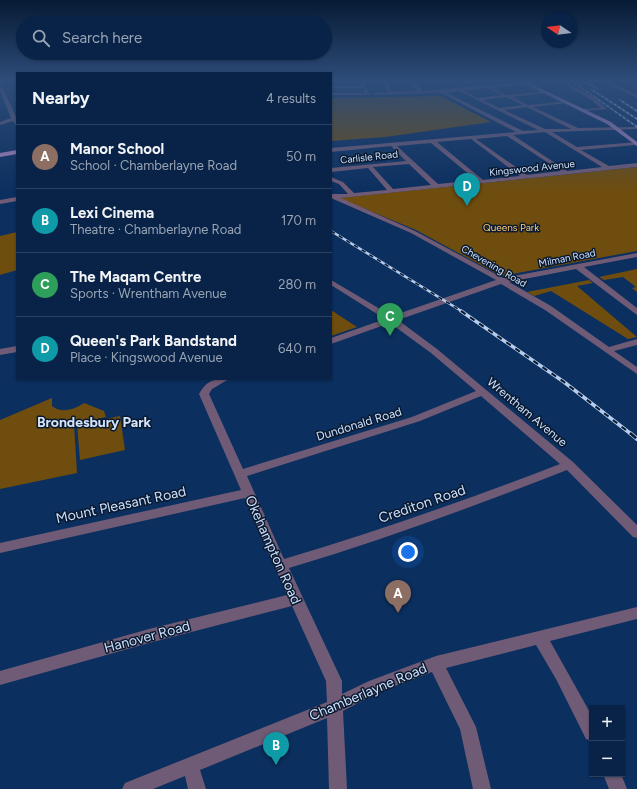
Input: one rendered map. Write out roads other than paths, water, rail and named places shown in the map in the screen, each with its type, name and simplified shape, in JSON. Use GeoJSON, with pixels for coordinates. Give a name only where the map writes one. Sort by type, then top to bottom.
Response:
{"type":"FeatureCollection","features":[{"type":"Feature","properties":{"kind":"main road"},"geometry":{"type":"LineString","coordinates":[[599,118],[618,128],[636,144]]}},
{"type":"Feature","properties":{"kind":"main road"},"geometry":{"type":"LineString","coordinates":[[0,155],[16,152]]}},
{"type":"Feature","properties":{"kind":"street"},"geometry":{"type":"LineString","coordinates":[[492,118],[522,133]]}},
{"type":"Feature","properties":{"kind":"street"},"geometry":{"type":"LineString","coordinates":[[517,118],[545,131],[609,169]]}},
{"type":"Feature","properties":{"kind":"street"},"geometry":{"type":"LineString","coordinates":[[554,118],[578,129]]}},
{"type":"Feature","properties":{"kind":"street"},"geometry":{"type":"LineString","coordinates":[[0,124],[16,119]]}},
{"type":"Feature","properties":{"kind":"street"},"geometry":{"type":"LineString","coordinates":[[332,150],[545,131],[636,128]]}},
{"type":"Feature","properties":{"kind":"street"},"geometry":{"type":"LineString","coordinates":[[508,134],[567,173]]}},
{"type":"Feature","properties":{"kind":"street"},"geometry":{"type":"LineString","coordinates":[[471,138],[526,178]]}},
{"type":"Feature","properties":{"kind":"street"},"geometry":{"type":"LineString","coordinates":[[432,141],[482,182]]}},
{"type":"Feature","properties":{"kind":"street"},"geometry":{"type":"LineString","coordinates":[[392,144],[437,186]]}},
{"type":"Feature","properties":{"kind":"street"},"geometry":{"type":"LineString","coordinates":[[575,149],[636,144]]}},
{"type":"Feature","properties":{"kind":"street","name":"Carlisle Road"},"geometry":{"type":"LineString","coordinates":[[332,170],[410,162]]}},
{"type":"Feature","properties":{"kind":"street"},"geometry":{"type":"LineString","coordinates":[[370,166],[392,192]]}},
{"type":"Feature","properties":{"kind":"street","name":"Kingswood Avenue"},"geometry":{"type":"LineString","coordinates":[[332,197],[637,166]]}},
{"type":"Feature","properties":{"kind":"street"},"geometry":{"type":"LineString","coordinates":[[332,179],[342,183],[353,195]]}},
{"type":"Feature","properties":{"kind":"street","name":"Chevening Road"},"geometry":{"type":"LineString","coordinates":[[332,197],[413,232],[501,281],[548,308],[637,371]]}},
{"type":"Feature","properties":{"kind":"street"},"geometry":{"type":"LineString","coordinates":[[0,202],[16,199]]}},
{"type":"Feature","properties":{"kind":"street","name":"Milman Road"},"geometry":{"type":"LineString","coordinates":[[332,341],[501,281],[637,255]]}},
{"type":"Feature","properties":{"kind":"street"},"geometry":{"type":"LineString","coordinates":[[577,266],[637,312]]}},
{"type":"Feature","properties":{"kind":"street","name":"Wrentham Avenue"},"geometry":{"type":"LineString","coordinates":[[332,283],[392,320],[483,392],[569,465],[637,532]]}},
{"type":"Feature","properties":{"kind":"street"},"geometry":{"type":"LineString","coordinates":[[607,350],[637,342]]}},
{"type":"Feature","properties":{"kind":"street"},"geometry":{"type":"LineString","coordinates":[[0,352],[16,349]]}},
{"type":"Feature","properties":{"kind":"street","name":"Okehampton Road"},"geometry":{"type":"LineString","coordinates":[[222,380],[208,387],[204,394],[334,681],[338,789]]}},
{"type":"Feature","properties":{"kind":"street","name":"Dundonald Road"},"geometry":{"type":"LineString","coordinates":[[241,474],[416,420],[483,392]]}},
{"type":"Feature","properties":{"kind":"street","name":"Crediton Road"},"geometry":{"type":"LineString","coordinates":[[281,565],[349,545],[458,508],[569,465]]}},
{"type":"Feature","properties":{"kind":"street","name":"Mount Pleasant Road"},"geometry":{"type":"LineString","coordinates":[[0,548],[248,493]]}},
{"type":"Feature","properties":{"kind":"street","name":"Hanover Road"},"geometry":{"type":"LineString","coordinates":[[0,678],[149,636],[296,599]]}},
{"type":"Feature","properties":{"kind":"street","name":"Chamberlayne Road"},"geometry":{"type":"LineString","coordinates":[[131,789],[335,707],[374,686],[436,663],[539,637],[636,615]]}},
{"type":"Feature","properties":{"kind":"street"},"geometry":{"type":"LineString","coordinates":[[539,637],[589,728]]}},
{"type":"Feature","properties":{"kind":"street"},"geometry":{"type":"LineString","coordinates":[[436,663],[468,727],[482,789]]}},
{"type":"Feature","properties":{"kind":"street"},"geometry":{"type":"LineString","coordinates":[[191,766],[198,789]]}},
{"type":"Feature","properties":{"kind":"street"},"geometry":{"type":"LineString","coordinates":[[613,777],[618,789]]}},
{"type":"Feature","properties":{"kind":"railway"},"geometry":{"type":"LineString","coordinates":[[624,118],[637,127]]}},
{"type":"Feature","properties":{"kind":"railway"},"geometry":{"type":"LineString","coordinates":[[332,232],[463,312]]}},
{"type":"Feature","properties":{"kind":"railway"},"geometry":{"type":"LineString","coordinates":[[461,311],[564,382],[631,434]]}},
{"type":"Feature","properties":{"kind":"railway"},"geometry":{"type":"LineString","coordinates":[[630,433],[637,439]]}},
{"type":"Feature","properties":{"kind":"place","name":"Queen's Park Bandstand"},"geometry":{"type":"Point","coordinates":[467,206]}},
{"type":"Feature","properties":{"kind":"place","name":"The Maqam Centre"},"geometry":{"type":"Point","coordinates":[390,336]}},
{"type":"Feature","properties":{"kind":"place","name":"Manor School"},"geometry":{"type":"Point","coordinates":[398,613]}},
{"type":"Feature","properties":{"kind":"place","name":"Lexi Cinema"},"geometry":{"type":"Point","coordinates":[276,765]}},
{"type":"Feature","properties":{"kind":"district","name":"Brondesbury Park"},"geometry":{"type":"Point","coordinates":[94,422]}},
{"type":"Feature","properties":{"kind":"park label","name":"Queens Park"},"geometry":{"type":"Point","coordinates":[511,227]}}]}
